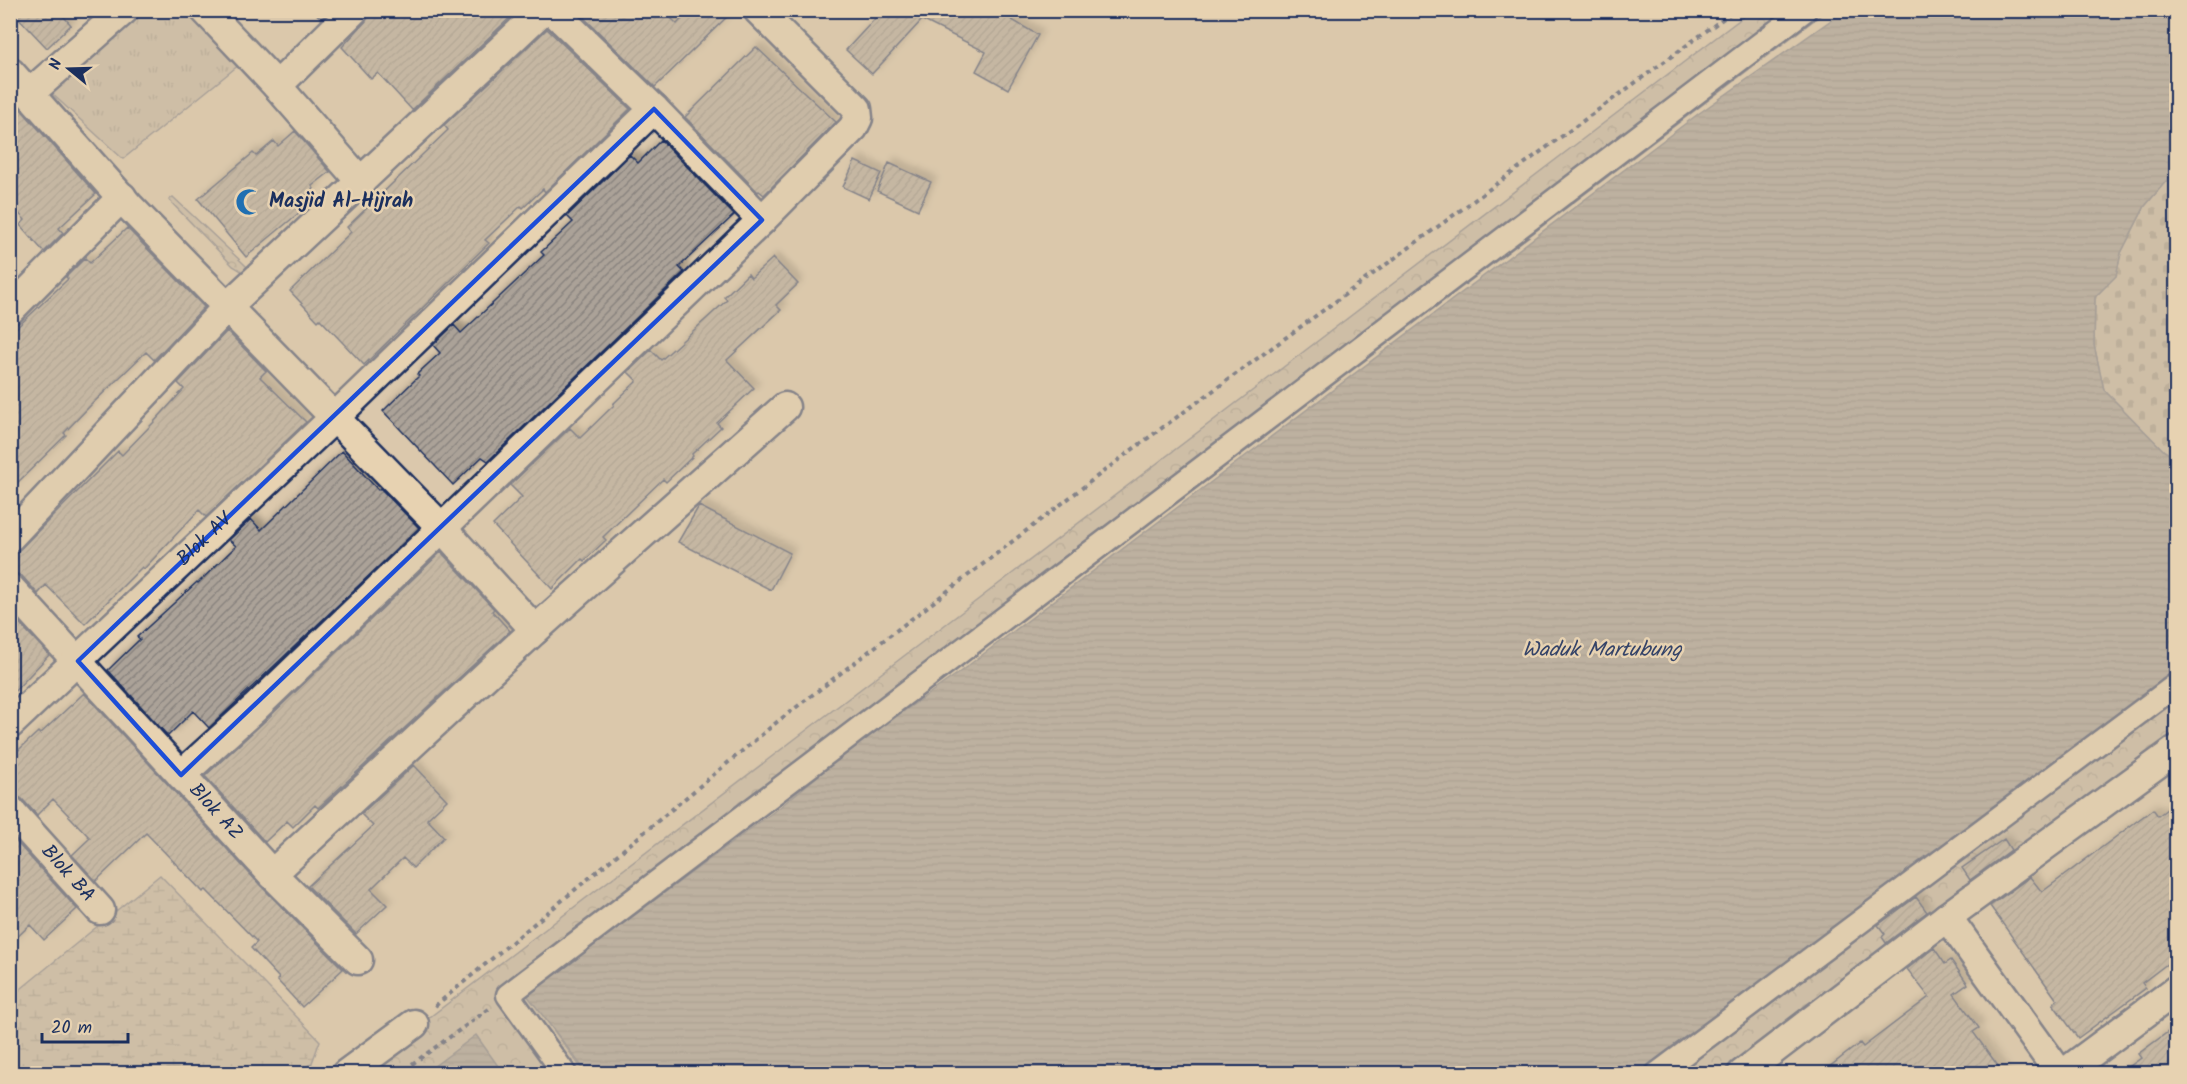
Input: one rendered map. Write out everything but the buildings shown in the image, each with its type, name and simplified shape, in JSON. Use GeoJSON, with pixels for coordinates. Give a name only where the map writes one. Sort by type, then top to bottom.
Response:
{"type":"FeatureCollection","features":[{"type":"Feature","properties":{"kind":"street"},"geometry":{"type":"LineString","coordinates":[[30,93],[124,10]]}},
{"type":"Feature","properties":{"kind":"street"},"geometry":{"type":"LineString","coordinates":[[205,10],[361,182]]}},
{"type":"Feature","properties":{"kind":"street"},"geometry":{"type":"LineString","coordinates":[[277,87],[354,10]]}},
{"type":"Feature","properties":{"kind":"street"},"geometry":{"type":"LineString","coordinates":[[10,537],[228,306],[543,10]]}},
{"type":"Feature","properties":{"kind":"street"},"geometry":{"type":"LineString","coordinates":[[552,10],[654,109],[762,220]]}},
{"type":"Feature","properties":{"kind":"street"},"geometry":{"type":"LineString","coordinates":[[181,775],[255,708],[762,220],[853,128],[858,118],[857,109],[758,10]]}},
{"type":"Feature","properties":{"kind":"street"},"geometry":{"type":"LineString","coordinates":[[565,1074],[508,995],[1805,10]]}},
{"type":"Feature","properties":{"kind":"street"},"geometry":{"type":"LineString","coordinates":[[10,72],[122,197],[442,528],[535,630]]}},
{"type":"Feature","properties":{"kind":"street","name":"Blok AV"},"geometry":{"type":"LineString","coordinates":[[10,724],[334,418],[654,109]]}},
{"type":"Feature","properties":{"kind":"street"},"geometry":{"type":"LineString","coordinates":[[10,310],[122,197]]}},
{"type":"Feature","properties":{"kind":"street"},"geometry":{"type":"LineString","coordinates":[[272,874],[535,630],[785,407]]}},
{"type":"Feature","properties":{"kind":"street","name":"Blok AZ"},"geometry":{"type":"LineString","coordinates":[[10,588],[272,874],[358,960]]}},
{"type":"Feature","properties":{"kind":"street"},"geometry":{"type":"LineString","coordinates":[[1657,1074],[2176,685]]}},
{"type":"Feature","properties":{"kind":"street"},"geometry":{"type":"LineString","coordinates":[[1742,1074],[1947,917],[2176,750]]}},
{"type":"Feature","properties":{"kind":"street","name":"Blok BA"},"geometry":{"type":"LineString","coordinates":[[10,810],[100,910]]}},
{"type":"Feature","properties":{"kind":"street"},"geometry":{"type":"LineString","coordinates":[[1947,917],[2061,1074],[2176,990]]}},
{"type":"Feature","properties":{"kind":"street"},"geometry":{"type":"LineString","coordinates":[[346,1074],[414,1024]]}},
{"type":"Feature","properties":{"kind":"path"},"geometry":{"type":"LineString","coordinates":[[414,1024],[777,722],[1071,496],[1735,10]]}},
{"type":"Feature","properties":{"kind":"path"},"geometry":{"type":"LineString","coordinates":[[408,1067],[508,995]]}},
{"type":"Feature","properties":{"kind":"highlighted area"},"geometry":{"type":"Polygon","coordinates":[[[654,109],[762,220],[181,775],[78,661],[654,109]]]}},
{"type":"Feature","properties":{"kind":"green space"},"geometry":{"type":"Polygon","coordinates":[[[133,11],[199,11],[245,60],[123,159],[49,91],[133,11]]]}},
{"type":"Feature","properties":{"kind":"green space"},"geometry":{"type":"Polygon","coordinates":[[[1751,11],[1826,11],[528,995],[585,1073],[355,1074],[1751,11]]]}},
{"type":"Feature","properties":{"kind":"green space"},"geometry":{"type":"Polygon","coordinates":[[[2172,174],[2176,174],[2176,458],[2164,451],[2104,390],[2094,345],[2095,297],[2116,276],[2121,253],[2145,206],[2172,174]]]}},
{"type":"Feature","properties":{"kind":"green space"},"geometry":{"type":"Polygon","coordinates":[[[173,197],[249,269],[243,272],[233,266],[169,200],[173,197]]]}},
{"type":"Feature","properties":{"kind":"green space"},"geometry":{"type":"Polygon","coordinates":[[[2176,679],[2176,745],[1748,1073],[1639,1074],[2176,679]]]}},
{"type":"Feature","properties":{"kind":"green space"},"geometry":{"type":"Polygon","coordinates":[[[160,875],[320,1041],[310,1068],[305,1073],[11,1074],[11,997],[160,875]]]}},
{"type":"Feature","properties":{"kind":"water","name":"Waduk Martubung"},"geometry":{"type":"Polygon","coordinates":[[[1844,11],[2176,11],[2176,174],[2172,174],[2145,206],[2121,253],[2116,276],[2095,297],[2094,345],[2104,390],[2164,451],[2176,458],[2176,676],[1648,1073],[587,1073],[527,995],[780,807],[853,747],[957,674],[1698,114],[1844,11]]]}},
{"type":"Feature","properties":{"kind":"water"},"geometry":{"type":"Polygon","coordinates":[[[476,1035],[503,1073],[425,1073],[476,1035]]]}},
{"type":"Feature","properties":{"kind":"waterway"},"geometry":{"type":"LineString","coordinates":[[310,1068],[314,1074]]}},
{"type":"Feature","properties":{"kind":"place","name":"Masjid Al-Hijrah"},"geometry":{"type":"Point","coordinates":[249,202]}}]}
